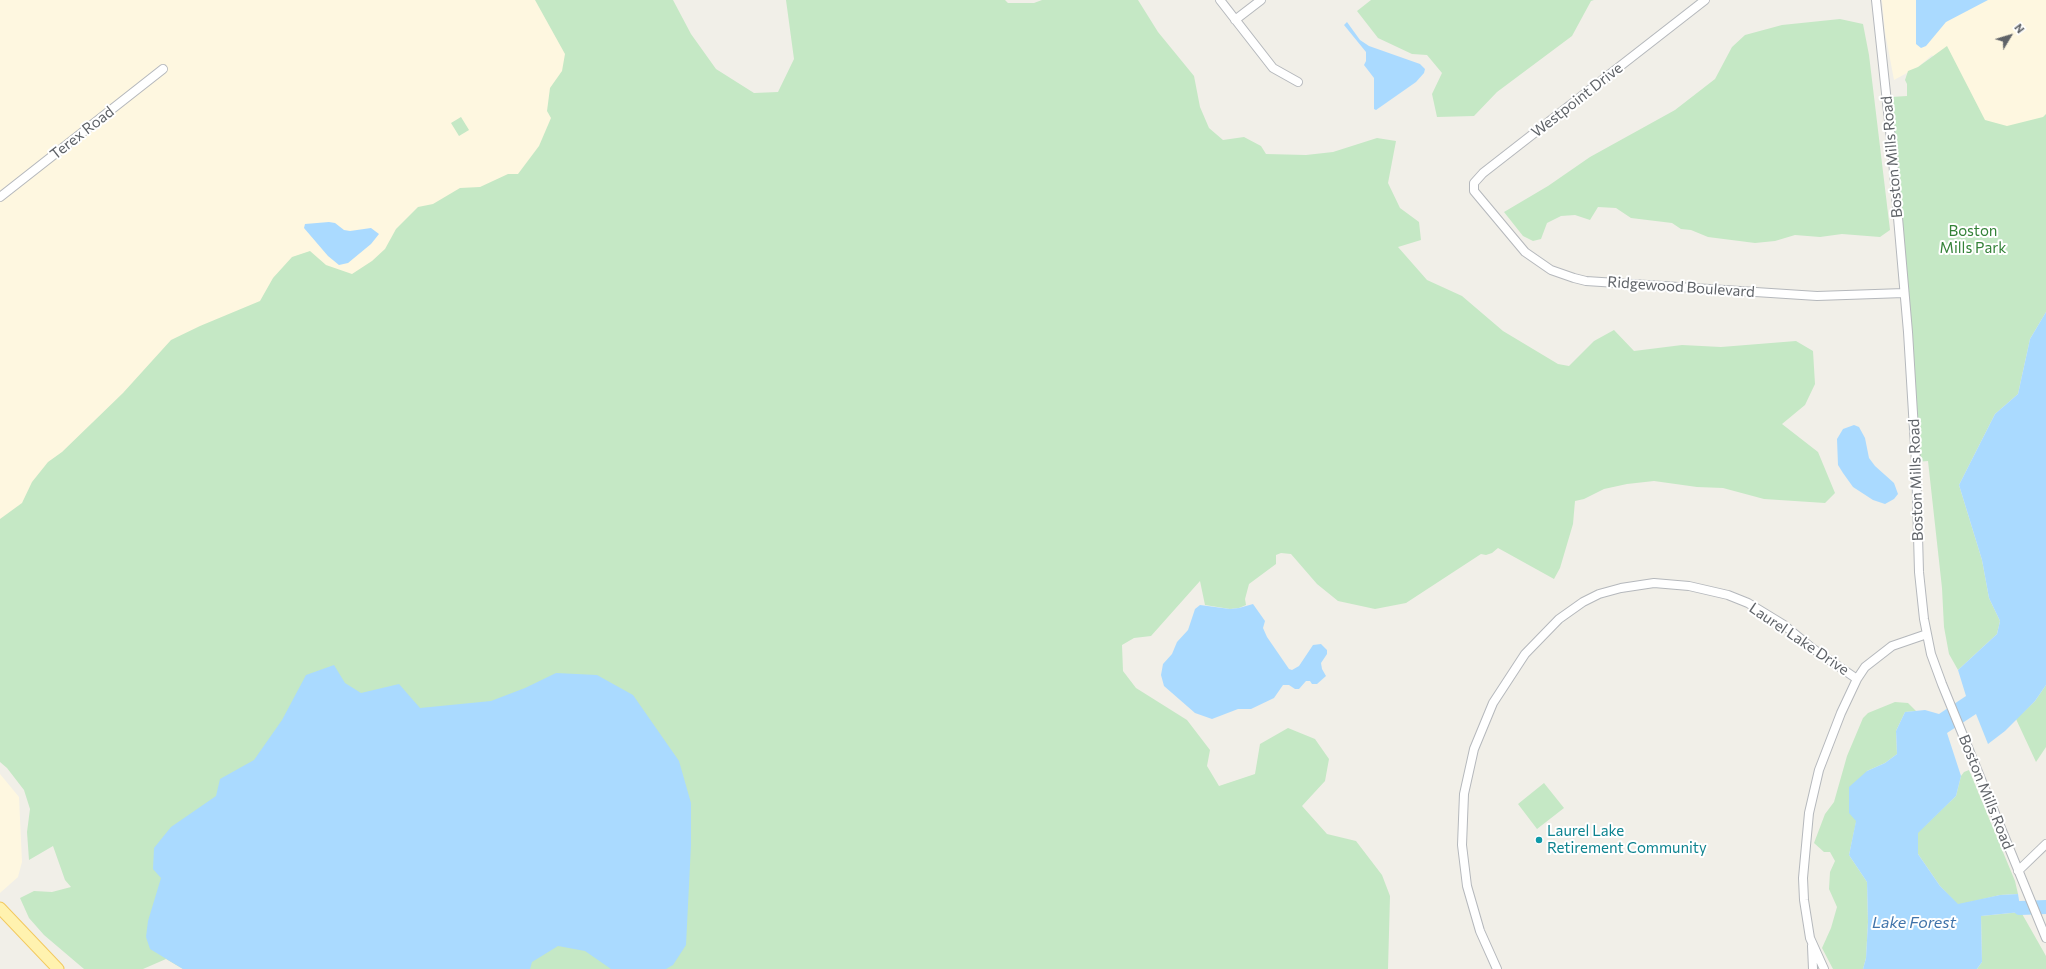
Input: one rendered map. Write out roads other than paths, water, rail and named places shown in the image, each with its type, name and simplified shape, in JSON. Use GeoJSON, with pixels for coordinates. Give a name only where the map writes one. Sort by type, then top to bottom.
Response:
{"type":"FeatureCollection","features":[{"type":"Feature","properties":{"kind":"main road"},"geometry":{"type":"LineString","coordinates":[[0,908],[58,969]]}},
{"type":"Feature","properties":{"kind":"street"},"geometry":{"type":"LineString","coordinates":[[1220,0],[1273,68],[1298,82]]}},
{"type":"Feature","properties":{"kind":"street"},"geometry":{"type":"LineString","coordinates":[[1235,20],[1261,0]]}},
{"type":"Feature","properties":{"kind":"street","name":"Westpoint Drive"},"geometry":{"type":"LineString","coordinates":[[1487,207],[1474,191],[1473,187],[1477,179],[1705,0]]}},
{"type":"Feature","properties":{"kind":"street","name":"Boston Mills Road"},"geometry":{"type":"LineString","coordinates":[[1876,0],[1892,149],[1912,377],[1921,595],[1927,634],[1931,654],[1942,684],[2046,938]]}},
{"type":"Feature","properties":{"kind":"street","name":"Terex Road"},"geometry":{"type":"LineString","coordinates":[[0,197],[163,69]]}},
{"type":"Feature","properties":{"kind":"street","name":"Ridgewood Boulevard"},"geometry":{"type":"LineString","coordinates":[[1487,207],[1525,252],[1551,270],[1586,281],[1817,296],[1904,293]]}},
{"type":"Feature","properties":{"kind":"street","name":"Laurel Lake Drive"},"geometry":{"type":"LineString","coordinates":[[1497,969],[1474,915],[1464,871],[1462,823],[1467,779],[1482,727],[1505,682],[1525,654],[1559,619],[1583,602],[1599,594],[1621,588],[1654,583],[1689,586],[1728,595],[1748,603],[1784,625],[1812,648],[1857,679]]}},
{"type":"Feature","properties":{"kind":"street","name":"Laurel Lake Drive"},"geometry":{"type":"LineString","coordinates":[[1813,969],[1812,943],[1804,900],[1803,878],[1809,813],[1819,770],[1830,738],[1857,679],[1865,667],[1892,646],[1927,634]]}},
{"type":"Feature","properties":{"kind":"street"},"geometry":{"type":"LineString","coordinates":[[2018,871],[2046,844]]}},
{"type":"Feature","properties":{"kind":"street","name":"Laurel Lake Drive"},"geometry":{"type":"LineString","coordinates":[[1812,943],[1824,969]]}},
{"type":"Feature","properties":{"kind":"water"},"geometry":{"type":"Polygon","coordinates":[[[1916,0],[1988,0],[1946,22],[1926,46],[1921,48],[1916,44],[1916,0]]]}},
{"type":"Feature","properties":{"kind":"water"},"geometry":{"type":"Polygon","coordinates":[[[1347,22],[1360,40],[1369,46],[1420,64],[1425,69],[1424,73],[1416,82],[1376,110],[1374,109],[1374,78],[1364,65],[1366,61],[1366,52],[1344,25],[1347,22]]]}},
{"type":"Feature","properties":{"kind":"water"},"geometry":{"type":"Polygon","coordinates":[[[335,223],[344,230],[350,231],[371,228],[379,234],[371,244],[348,263],[339,265],[328,256],[304,228],[305,224],[335,223]]]}},
{"type":"Feature","properties":{"kind":"water","name":"Lake Forest"},"geometry":{"type":"Polygon","coordinates":[[[2046,312],[2046,685],[2035,701],[2005,731],[1988,744],[1976,714],[1947,733],[1961,776],[1956,796],[1918,833],[1918,854],[1940,886],[1958,904],[2000,895],[2018,894],[2021,912],[1981,916],[1982,962],[1977,969],[1863,969],[1866,958],[1868,922],[1867,882],[1849,855],[1856,821],[1849,813],[1849,787],[1867,771],[1885,763],[1897,754],[1896,731],[1905,712],[1925,710],[1939,714],[1966,696],[1958,670],[1997,634],[2000,621],[1989,598],[1982,560],[1959,485],[1995,414],[2018,394],[2030,339],[2046,312]]]}},
{"type":"Feature","properties":{"kind":"water"},"geometry":{"type":"Polygon","coordinates":[[[1854,425],[1859,427],[1865,438],[1869,458],[1875,466],[1894,483],[1898,494],[1894,499],[1885,504],[1873,500],[1853,487],[1838,465],[1837,439],[1843,429],[1854,425]]]}},
{"type":"Feature","properties":{"kind":"water"},"geometry":{"type":"Polygon","coordinates":[[[1253,604],[1265,621],[1263,628],[1267,637],[1289,669],[1292,670],[1299,666],[1313,645],[1321,644],[1327,650],[1327,654],[1321,663],[1322,669],[1326,676],[1317,684],[1312,684],[1310,681],[1306,681],[1299,689],[1295,689],[1289,685],[1283,685],[1274,698],[1251,709],[1238,709],[1212,719],[1195,713],[1164,686],[1161,675],[1163,664],[1172,654],[1177,642],[1188,630],[1195,609],[1200,605],[1230,609],[1253,604]]]}},
{"type":"Feature","properties":{"kind":"water"},"geometry":{"type":"Polygon","coordinates":[[[334,665],[345,683],[361,693],[399,684],[420,708],[491,701],[525,688],[556,673],[597,675],[633,695],[679,761],[691,803],[691,845],[686,945],[673,965],[666,969],[611,969],[585,951],[558,946],[532,962],[530,969],[183,969],[150,949],[146,937],[148,921],[161,878],[153,869],[154,848],[171,827],[216,796],[220,779],[254,760],[282,720],[306,675],[334,665]]]}},
{"type":"Feature","properties":{"kind":"waterway"},"geometry":{"type":"LineString","coordinates":[[2020,908],[2046,907]]}},
{"type":"Feature","properties":{"kind":"place","name":"Laurel Lake Retirement Community"},"geometry":{"type":"Point","coordinates":[1539,840]}},
{"type":"Feature","properties":{"kind":"park label","name":"Boston Mills Park"},"geometry":{"type":"Point","coordinates":[1973,240]}}]}
